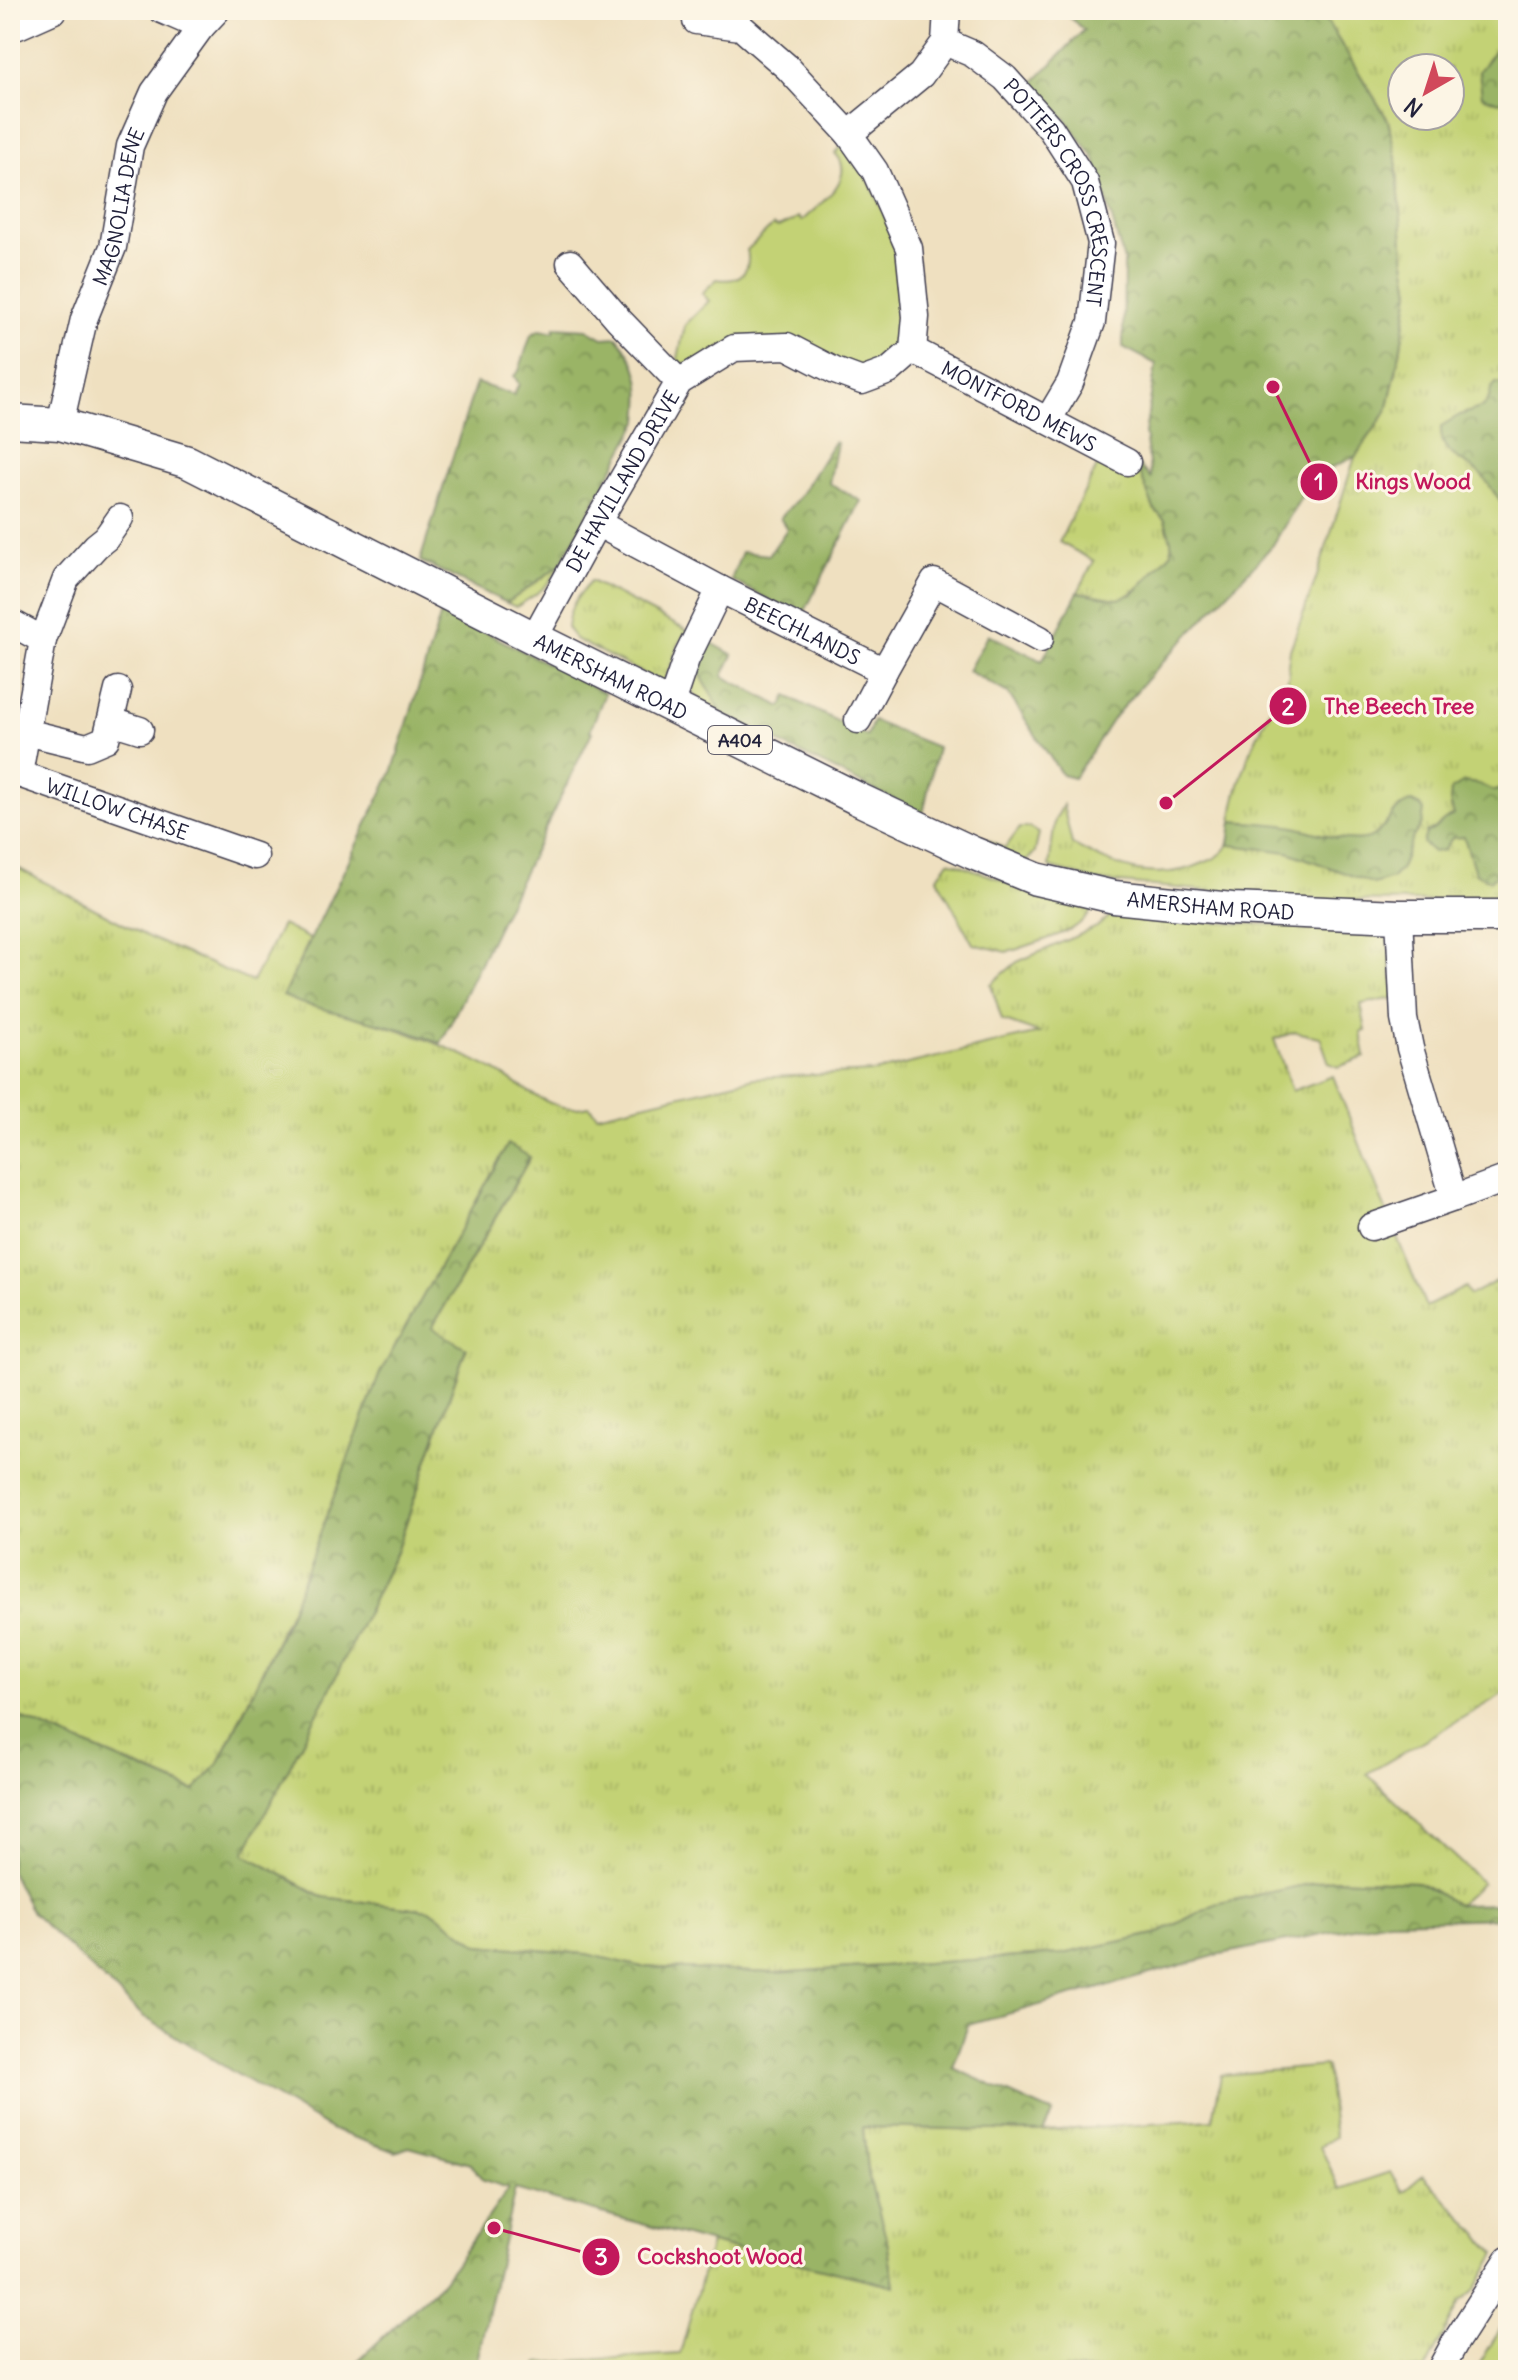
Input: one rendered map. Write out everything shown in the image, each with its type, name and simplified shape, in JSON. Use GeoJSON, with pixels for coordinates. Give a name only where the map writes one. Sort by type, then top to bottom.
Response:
{"type":"FeatureCollection","features":[{"type":"Feature","properties":{"kind":"main road","name":"AMERSHAM ROAD"},"geometry":{"type":"LineString","coordinates":[[10,421],[60,424],[188,462],[670,706],[930,832],[1036,879],[1114,897],[1232,909],[1399,916],[1508,916]]}},
{"type":"Feature","properties":{"kind":"street"},"geometry":{"type":"LineString","coordinates":[[10,27],[54,10]]}},
{"type":"Feature","properties":{"kind":"street"},"geometry":{"type":"LineString","coordinates":[[162,10],[209,19]]}},
{"type":"Feature","properties":{"kind":"street"},"geometry":{"type":"LineString","coordinates":[[849,134],[921,75],[945,42],[947,10]]}},
{"type":"Feature","properties":{"kind":"street","name":"MAGNOLIA DENE"},"geometry":{"type":"LineString","coordinates":[[60,424],[84,319],[113,247],[130,146],[154,92],[209,19]]}},
{"type":"Feature","properties":{"kind":"street"},"geometry":{"type":"LineString","coordinates":[[696,21],[741,27],[787,67],[849,134],[875,171],[909,248],[916,317],[913,350]]}},
{"type":"Feature","properties":{"kind":"street","name":"POTTERS CROSS CRESCENT"},"geometry":{"type":"LineString","coordinates":[[945,42],[973,54],[1005,78],[1051,129],[1085,182],[1101,243],[1092,322],[1070,383],[1048,420]]}},
{"type":"Feature","properties":{"kind":"street"},"geometry":{"type":"LineString","coordinates":[[570,263],[679,382]]}},
{"type":"Feature","properties":{"kind":"street","name":"DE HAVILLAND DRIVE"},"geometry":{"type":"LineString","coordinates":[[534,638],[679,382],[734,348],[787,346],[862,381],[889,371],[913,350]]}},
{"type":"Feature","properties":{"kind":"street","name":"MONTFORD MEWS"},"geometry":{"type":"LineString","coordinates":[[913,350],[1127,462]]}},
{"type":"Feature","properties":{"kind":"street","name":"WILLOW CHASE"},"geometry":{"type":"LineString","coordinates":[[120,518],[106,538],[66,579],[43,640],[15,773],[255,856]]}},
{"type":"Feature","properties":{"kind":"street","name":"BEECHLANDS"},"geometry":{"type":"LineString","coordinates":[[597,523],[884,671]]}},
{"type":"Feature","properties":{"kind":"street","name":"BEECHLANDS"},"geometry":{"type":"LineString","coordinates":[[858,720],[934,582],[1040,639]]}},
{"type":"Feature","properties":{"kind":"street","name":"BEECHLANDS"},"geometry":{"type":"LineString","coordinates":[[670,706],[686,659],[720,589]]}},
{"type":"Feature","properties":{"kind":"street"},"geometry":{"type":"LineString","coordinates":[[10,622],[43,640]]}},
{"type":"Feature","properties":{"kind":"street"},"geometry":{"type":"LineString","coordinates":[[26,732],[87,747],[106,739],[118,690]]}},
{"type":"Feature","properties":{"kind":"street"},"geometry":{"type":"LineString","coordinates":[[111,721],[140,730]]}},
{"type":"Feature","properties":{"kind":"street"},"geometry":{"type":"LineString","coordinates":[[1399,916],[1404,1019],[1454,1198]]}},
{"type":"Feature","properties":{"kind":"street"},"geometry":{"type":"LineString","coordinates":[[1371,1227],[1508,1178]]}},
{"type":"Feature","properties":{"kind":"street"},"geometry":{"type":"LineString","coordinates":[[1440,2370],[1508,2260]]}},
{"type":"Feature","properties":{"kind":"green space"},"geometry":{"type":"Polygon","coordinates":[[[1061,10],[1320,10],[1386,117],[1386,132],[1391,132],[1396,158],[1410,291],[1387,411],[1355,457],[1314,475],[1273,545],[1115,716],[1074,778],[1062,775],[1008,693],[968,671],[988,634],[1042,661],[1078,592],[1118,599],[1133,594],[1172,552],[1165,520],[1154,509],[1139,471],[1134,470],[1140,467],[1151,478],[1145,433],[1156,364],[1123,347],[1124,261],[1095,159],[1065,118],[1026,90],[1084,30],[1061,10]]]}},
{"type":"Feature","properties":{"kind":"green space"},"geometry":{"type":"Polygon","coordinates":[[[1320,10],[1508,10],[1508,902],[1312,900],[1098,881],[1049,867],[1055,820],[1063,805],[1072,844],[1137,871],[1153,873],[1187,869],[1213,859],[1228,846],[1239,784],[1265,721],[1289,675],[1290,650],[1355,457],[1387,411],[1410,291],[1391,132],[1466,132],[1466,52],[1386,52],[1386,117],[1320,10]]]}},
{"type":"Feature","properties":{"kind":"green space"},"geometry":{"type":"Polygon","coordinates":[[[1508,33],[1508,99],[1499,102],[1482,96],[1479,71],[1508,33]]]}},
{"type":"Feature","properties":{"kind":"green space"},"geometry":{"type":"Polygon","coordinates":[[[842,146],[869,181],[892,240],[900,281],[900,344],[869,374],[785,340],[688,364],[677,363],[685,325],[709,301],[702,293],[717,279],[732,279],[742,274],[748,264],[747,250],[773,225],[778,227],[798,217],[802,221],[826,199],[840,181],[841,162],[835,153],[842,146]]]}},
{"type":"Feature","properties":{"kind":"green space"},"geometry":{"type":"Polygon","coordinates":[[[1508,167],[1508,224],[1501,195],[1508,167]]]}},
{"type":"Feature","properties":{"kind":"green space"},"geometry":{"type":"Polygon","coordinates":[[[555,327],[587,329],[603,338],[617,337],[636,367],[641,397],[639,421],[560,565],[507,603],[420,561],[476,383],[514,395],[519,384],[514,376],[519,371],[531,335],[539,330],[554,332],[555,327]]]}},
{"type":"Feature","properties":{"kind":"green space"},"geometry":{"type":"Polygon","coordinates":[[[1496,383],[1508,386],[1508,510],[1477,471],[1449,452],[1442,437],[1441,426],[1483,407],[1496,383]]]}},
{"type":"Feature","properties":{"kind":"green space"},"geometry":{"type":"Polygon","coordinates":[[[834,442],[837,443],[829,483],[861,501],[802,617],[731,580],[742,552],[769,555],[787,529],[780,518],[800,496],[834,442]]]}},
{"type":"Feature","properties":{"kind":"green space"},"geometry":{"type":"Polygon","coordinates":[[[1099,463],[1129,478],[1134,470],[1139,471],[1154,509],[1165,520],[1171,541],[1172,552],[1154,572],[1131,593],[1118,599],[1078,592],[1094,561],[1059,542],[1099,463]]]}},
{"type":"Feature","properties":{"kind":"green space"},"geometry":{"type":"Polygon","coordinates":[[[560,565],[547,585],[536,594],[516,607],[507,603],[560,565]]]}},
{"type":"Feature","properties":{"kind":"green space"},"geometry":{"type":"Polygon","coordinates":[[[591,581],[688,631],[662,683],[575,639],[567,627],[570,613],[591,581]]]}},
{"type":"Feature","properties":{"kind":"green space"},"geometry":{"type":"Polygon","coordinates":[[[442,610],[605,693],[592,732],[441,1043],[283,996],[393,770],[442,610]]]}},
{"type":"Feature","properties":{"kind":"green space"},"geometry":{"type":"Polygon","coordinates":[[[701,639],[710,642],[700,674],[723,715],[709,709],[694,693],[692,675],[701,639]]]}},
{"type":"Feature","properties":{"kind":"green space"},"geometry":{"type":"Polygon","coordinates":[[[710,642],[733,655],[723,676],[781,707],[787,696],[867,736],[873,721],[937,747],[923,814],[723,715],[700,674],[710,642]]]}},
{"type":"Feature","properties":{"kind":"green space"},"geometry":{"type":"Polygon","coordinates":[[[1464,782],[1496,791],[1508,783],[1508,867],[1490,880],[1475,873],[1464,837],[1452,838],[1444,850],[1433,852],[1423,843],[1426,833],[1454,815],[1450,802],[1451,790],[1464,782]]]}},
{"type":"Feature","properties":{"kind":"green space"},"geometry":{"type":"Polygon","coordinates":[[[1412,802],[1424,811],[1422,824],[1413,837],[1401,868],[1392,878],[1374,884],[1288,852],[1229,845],[1232,821],[1287,826],[1338,838],[1364,839],[1378,832],[1398,808],[1412,802]]]}},
{"type":"Feature","properties":{"kind":"green space"},"geometry":{"type":"Polygon","coordinates":[[[1020,828],[1039,833],[1035,852],[1026,862],[973,839],[976,834],[1005,848],[1020,828]]]}},
{"type":"Feature","properties":{"kind":"green space"},"geometry":{"type":"Polygon","coordinates":[[[949,861],[1092,909],[1070,930],[1015,950],[1007,952],[973,944],[937,878],[949,861]]]}},
{"type":"Feature","properties":{"kind":"green space"},"geometry":{"type":"Polygon","coordinates":[[[10,864],[150,938],[252,982],[282,925],[310,939],[283,996],[417,1036],[469,1057],[539,1098],[563,1107],[589,1106],[597,1115],[754,1078],[874,1072],[1039,1033],[1002,1020],[991,984],[1017,962],[1097,927],[1116,911],[1196,922],[1386,929],[1395,998],[1361,1004],[1366,1031],[1361,1032],[1365,1057],[1338,1067],[1329,1063],[1320,1037],[1295,1032],[1274,1039],[1292,1091],[1333,1076],[1426,1307],[1465,1287],[1470,1295],[1508,1275],[1508,1691],[1367,1774],[1482,1883],[1458,1905],[1418,1882],[1332,1879],[1215,1904],[1159,1933],[1062,1954],[775,1973],[642,1967],[586,1954],[479,1945],[430,1910],[323,1897],[243,1854],[326,1697],[396,1552],[466,1349],[432,1328],[530,1158],[508,1145],[219,1763],[195,1791],[10,1713],[10,864]]]}},
{"type":"Feature","properties":{"kind":"green space"},"geometry":{"type":"Polygon","coordinates":[[[508,1144],[530,1157],[432,1328],[466,1348],[396,1552],[326,1697],[244,1854],[323,1897],[430,1910],[479,1945],[587,1954],[642,1967],[775,1973],[1062,1954],[1159,1933],[1215,1904],[1332,1879],[1418,1882],[1458,1905],[1508,1904],[1508,1918],[1388,1921],[1221,1954],[968,2025],[953,2068],[1053,2113],[1043,2131],[863,2127],[867,2171],[887,2241],[894,2286],[711,2243],[515,2189],[475,2370],[348,2370],[443,2281],[509,2188],[483,2180],[470,2164],[409,2147],[396,2152],[333,2130],[143,2016],[32,1913],[10,1870],[10,1713],[194,1791],[219,1763],[289,1616],[380,1373],[508,1144]]]}},
{"type":"Feature","properties":{"kind":"green space"},"geometry":{"type":"Polygon","coordinates":[[[1326,2066],[1335,2137],[1320,2146],[1340,2189],[1390,2172],[1403,2192],[1423,2175],[1496,2254],[1474,2291],[1460,2303],[1425,2370],[535,2370],[539,2363],[680,2354],[711,2243],[894,2285],[887,2241],[867,2171],[863,2127],[1043,2131],[1213,2120],[1221,2075],[1326,2066]]]}},
{"type":"Feature","properties":{"kind":"green space"},"geometry":{"type":"Polygon","coordinates":[[[1508,2316],[1508,2370],[1476,2370],[1508,2316]]]}},
{"type":"Feature","properties":{"kind":"place","name":"Kings Wood"},"geometry":{"type":"Point","coordinates":[1273,387]}},
{"type":"Feature","properties":{"kind":"place","name":"The Beech Tree"},"geometry":{"type":"Point","coordinates":[1166,803]}},
{"type":"Feature","properties":{"kind":"place","name":"Cockshoot Wood"},"geometry":{"type":"Point","coordinates":[494,2228]}}]}
